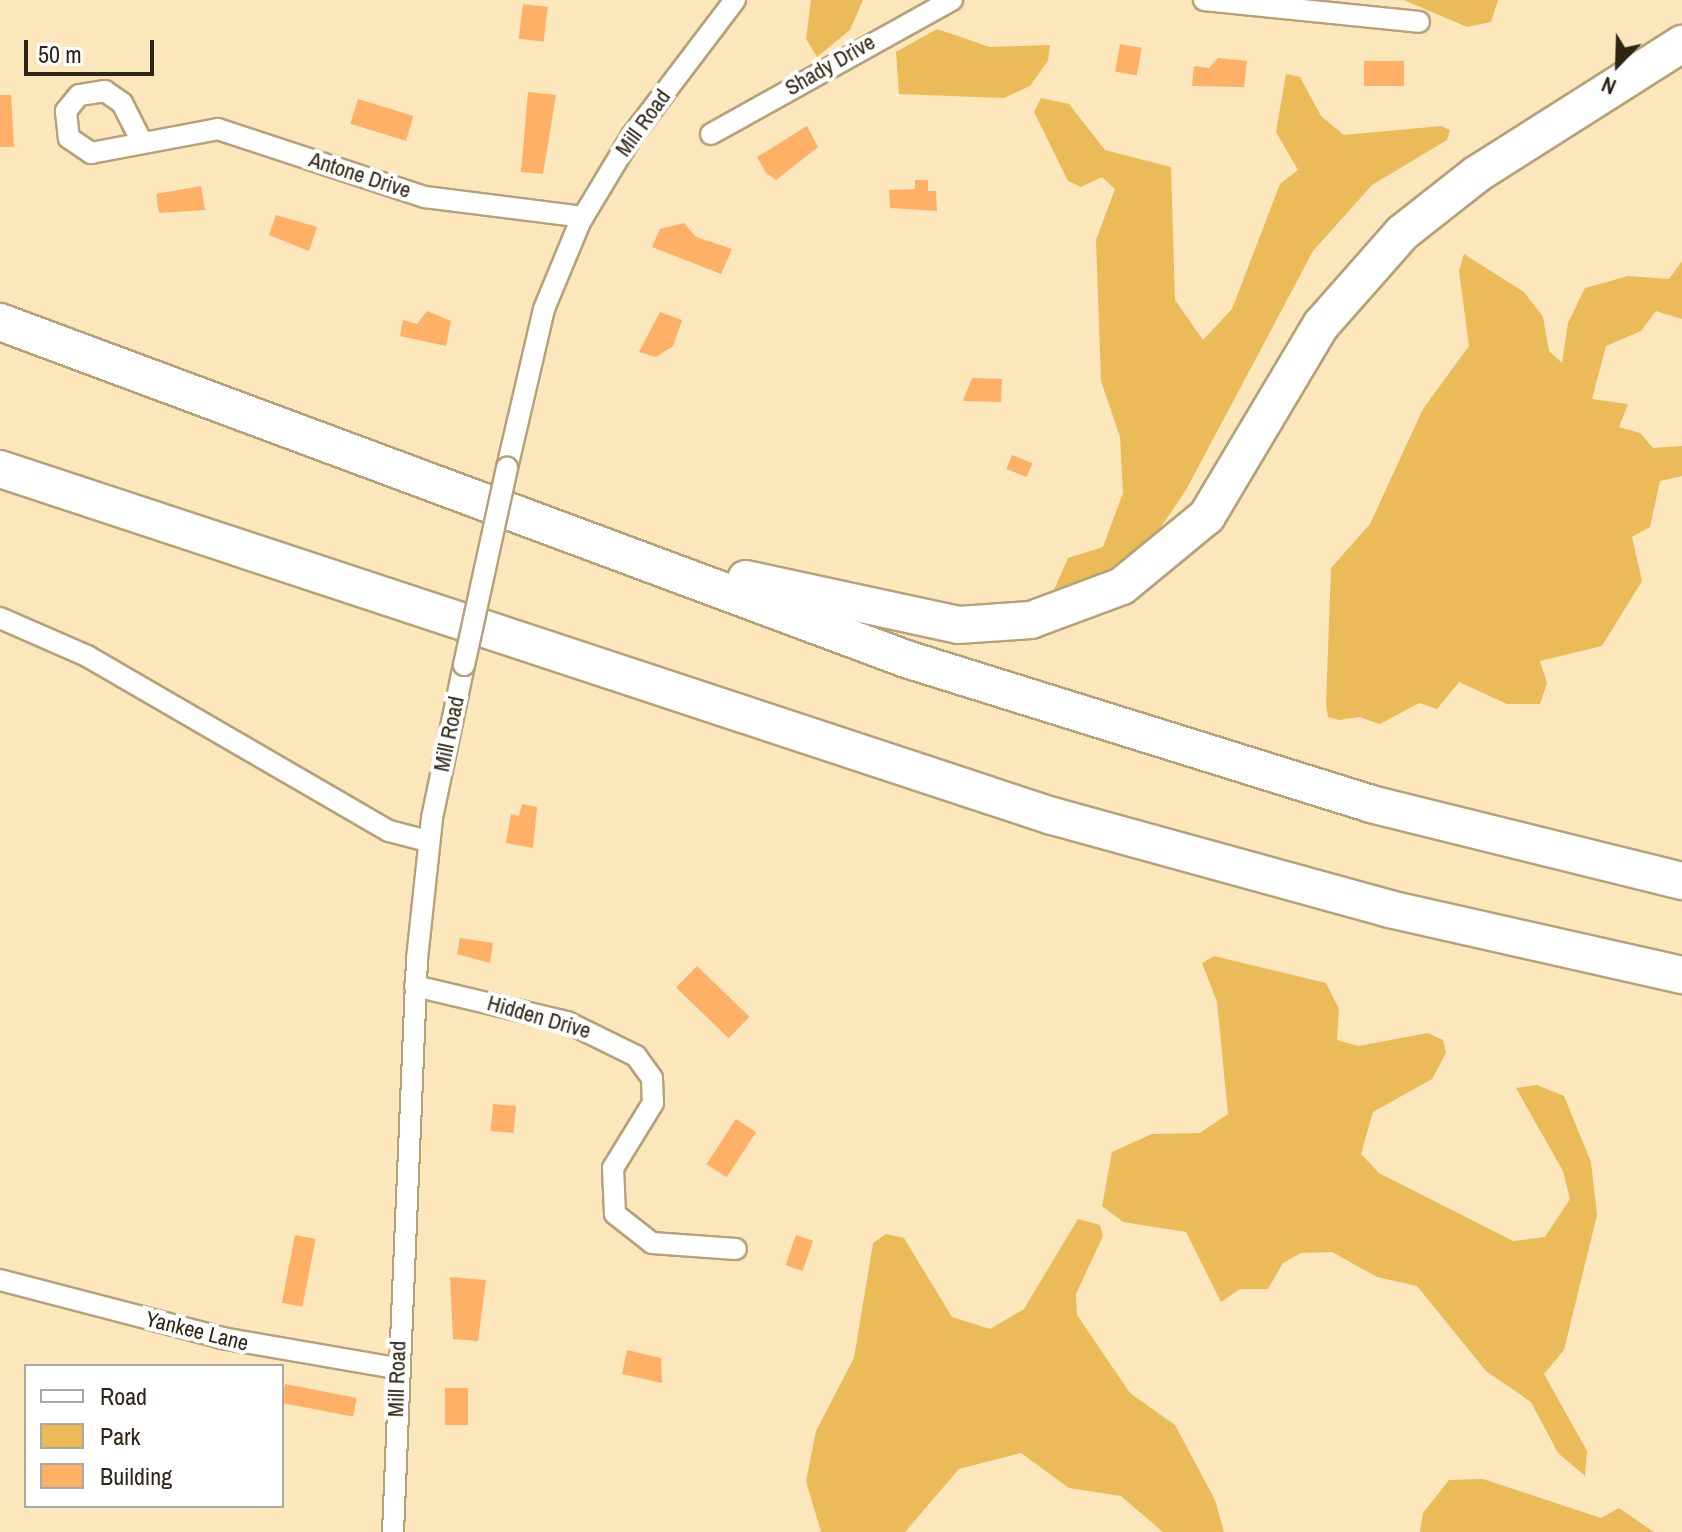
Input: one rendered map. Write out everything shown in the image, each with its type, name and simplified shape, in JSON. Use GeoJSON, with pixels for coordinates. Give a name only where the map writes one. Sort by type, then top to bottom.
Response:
{"type":"FeatureCollection","features":[{"type":"Feature","properties":{"kind":"highway"},"geometry":{"type":"LineString","coordinates":[[520,518],[932,622],[1008,624],[1079,606],[1144,573],[1200,524],[1321,325],[1402,233],[1477,174],[1682,44]]}},
{"type":"Feature","properties":{"kind":"highway"},"geometry":{"type":"LineString","coordinates":[[0,322],[520,518],[1098,721],[1409,815],[1682,881]]}},
{"type":"Feature","properties":{"kind":"highway"},"geometry":{"type":"LineString","coordinates":[[0,469],[996,799],[1376,905],[1682,975]]}},
{"type":"Feature","properties":{"kind":"street","name":"Mill Road"},"geometry":{"type":"LineString","coordinates":[[393,1532],[396,1368],[415,986],[428,841],[507,468],[544,309],[583,217],[631,137],[735,0]]}},
{"type":"Feature","properties":{"kind":"street","name":"Shady Drive"},"geometry":{"type":"LineString","coordinates":[[711,134],[952,0]]}},
{"type":"Feature","properties":{"kind":"street"},"geometry":{"type":"LineString","coordinates":[[1204,0],[1370,6],[1419,22]]}},
{"type":"Feature","properties":{"kind":"street","name":"Antone Drive"},"geometry":{"type":"LineString","coordinates":[[142,142],[218,129],[425,197],[583,217]]}},
{"type":"Feature","properties":{"kind":"street"},"geometry":{"type":"LineString","coordinates":[[0,618],[87,656],[389,831],[428,841]]}},
{"type":"Feature","properties":{"kind":"street","name":"Hidden Drive"},"geometry":{"type":"LineString","coordinates":[[415,986],[567,1022],[636,1056],[652,1078],[653,1103],[613,1168],[615,1214],[652,1243],[736,1249]]}},
{"type":"Feature","properties":{"kind":"street","name":"Yankee Lane"},"geometry":{"type":"LineString","coordinates":[[0,1280],[222,1338],[396,1368]]}},
{"type":"Feature","properties":{"kind":"green space"},"geometry":{"type":"Polygon","coordinates":[[[811,0],[863,0],[850,30],[817,57],[806,39],[811,0]]]}},
{"type":"Feature","properties":{"kind":"green space"},"geometry":{"type":"Polygon","coordinates":[[[1404,0],[1498,0],[1491,22],[1467,27],[1404,0]]]}},
{"type":"Feature","properties":{"kind":"green space"},"geometry":{"type":"Polygon","coordinates":[[[937,29],[990,47],[1050,45],[1048,61],[1030,86],[1004,98],[899,94],[896,52],[937,29]]]}},
{"type":"Feature","properties":{"kind":"green space"},"geometry":{"type":"Polygon","coordinates":[[[1286,74],[1300,77],[1321,116],[1344,135],[1441,126],[1450,130],[1447,140],[1372,185],[1313,251],[1186,490],[1140,558],[1089,596],[1053,592],[1068,558],[1103,547],[1123,493],[1120,437],[1101,381],[1096,240],[1115,189],[1102,177],[1081,187],[1068,181],[1034,112],[1041,98],[1069,104],[1105,150],[1171,167],[1175,300],[1203,340],[1232,309],[1280,184],[1298,170],[1276,132],[1286,74]]]}},
{"type":"Feature","properties":{"kind":"green space"},"geometry":{"type":"Polygon","coordinates":[[[1464,254],[1524,292],[1543,317],[1549,351],[1562,363],[1568,323],[1585,288],[1628,276],[1669,279],[1682,261],[1682,319],[1656,311],[1641,331],[1606,346],[1592,399],[1628,404],[1619,427],[1640,433],[1653,448],[1682,446],[1682,476],[1660,481],[1650,527],[1632,537],[1642,581],[1602,646],[1540,661],[1547,683],[1540,704],[1507,704],[1459,682],[1437,709],[1419,703],[1380,724],[1359,717],[1339,720],[1328,717],[1331,568],[1370,524],[1423,409],[1469,346],[1459,271],[1464,254]]]}},
{"type":"Feature","properties":{"kind":"green space"},"geometry":{"type":"Polygon","coordinates":[[[1214,956],[1326,983],[1339,1009],[1337,1040],[1358,1046],[1428,1033],[1443,1040],[1446,1053],[1432,1079],[1373,1112],[1361,1154],[1379,1173],[1513,1241],[1545,1237],[1570,1199],[1563,1171],[1516,1088],[1537,1085],[1564,1096],[1591,1162],[1597,1215],[1564,1350],[1544,1374],[1587,1451],[1585,1476],[1558,1453],[1531,1402],[1486,1371],[1417,1286],[1377,1277],[1332,1252],[1301,1253],[1283,1263],[1268,1289],[1240,1289],[1221,1302],[1186,1232],[1123,1222],[1102,1206],[1112,1152],[1152,1134],[1200,1133],[1228,1114],[1217,1002],[1202,963],[1214,956]]]}},
{"type":"Feature","properties":{"kind":"green space"},"geometry":{"type":"Polygon","coordinates":[[[1078,1219],[1100,1225],[1103,1236],[1076,1294],[1077,1315],[1130,1393],[1175,1425],[1215,1500],[1224,1532],[1163,1532],[1121,1496],[1069,1488],[1021,1453],[959,1469],[905,1532],[821,1532],[806,1481],[816,1431],[854,1358],[873,1243],[886,1234],[904,1238],[952,1317],[990,1329],[1024,1309],[1078,1219]]]}},
{"type":"Feature","properties":{"kind":"green space"},"geometry":{"type":"Polygon","coordinates":[[[1483,1479],[1601,1518],[1619,1508],[1654,1532],[1420,1532],[1423,1513],[1449,1480],[1483,1479]]]}},
{"type":"Feature","properties":{"kind":"building"},"geometry":{"type":"Polygon","coordinates":[[[523,4],[548,7],[544,42],[519,39],[523,4]]]}},
{"type":"Feature","properties":{"kind":"building"},"geometry":{"type":"Polygon","coordinates":[[[1120,44],[1142,48],[1137,75],[1115,72],[1120,44]]]}},
{"type":"Feature","properties":{"kind":"building"},"geometry":{"type":"Polygon","coordinates":[[[1218,58],[1247,61],[1244,87],[1192,86],[1194,66],[1209,68],[1218,58]]]}},
{"type":"Feature","properties":{"kind":"building"},"geometry":{"type":"Polygon","coordinates":[[[1364,61],[1404,61],[1404,86],[1364,86],[1364,61]]]}},
{"type":"Feature","properties":{"kind":"building"},"geometry":{"type":"Polygon","coordinates":[[[528,92],[556,95],[543,174],[521,172],[528,92]]]}},
{"type":"Feature","properties":{"kind":"building"},"geometry":{"type":"Polygon","coordinates":[[[0,95],[11,95],[14,147],[0,147],[0,95]]]}},
{"type":"Feature","properties":{"kind":"building"},"geometry":{"type":"Polygon","coordinates":[[[358,99],[413,116],[406,141],[350,124],[358,99]]]}},
{"type":"Feature","properties":{"kind":"building"},"geometry":{"type":"Polygon","coordinates":[[[807,126],[818,147],[776,180],[766,173],[757,157],[807,126]]]}},
{"type":"Feature","properties":{"kind":"building"},"geometry":{"type":"Polygon","coordinates":[[[915,180],[928,180],[928,191],[936,191],[937,211],[890,208],[889,190],[915,189],[915,180]]]}},
{"type":"Feature","properties":{"kind":"building"},"geometry":{"type":"Polygon","coordinates":[[[201,186],[205,210],[159,213],[156,194],[201,186]]]}},
{"type":"Feature","properties":{"kind":"building"},"geometry":{"type":"Polygon","coordinates":[[[276,215],[317,227],[309,251],[269,235],[276,215]]]}},
{"type":"Feature","properties":{"kind":"building"},"geometry":{"type":"Polygon","coordinates":[[[684,223],[696,237],[732,249],[721,274],[652,247],[660,229],[684,223]]]}},
{"type":"Feature","properties":{"kind":"building"},"geometry":{"type":"Polygon","coordinates":[[[427,311],[451,321],[446,346],[400,336],[403,320],[417,324],[427,311]]]}},
{"type":"Feature","properties":{"kind":"building"},"geometry":{"type":"Polygon","coordinates":[[[660,312],[682,320],[673,346],[656,357],[639,352],[660,312]]]}},
{"type":"Feature","properties":{"kind":"building"},"geometry":{"type":"Polygon","coordinates":[[[972,378],[1002,379],[1001,402],[963,401],[972,378]]]}},
{"type":"Feature","properties":{"kind":"building"},"geometry":{"type":"Polygon","coordinates":[[[1012,455],[1032,463],[1027,477],[1006,469],[1012,455]]]}},
{"type":"Feature","properties":{"kind":"building"},"geometry":{"type":"Polygon","coordinates":[[[522,804],[537,807],[533,848],[506,843],[511,814],[519,816],[522,804]]]}},
{"type":"Feature","properties":{"kind":"building"},"geometry":{"type":"Polygon","coordinates":[[[460,938],[493,943],[490,963],[457,954],[460,938]]]}},
{"type":"Feature","properties":{"kind":"building"},"geometry":{"type":"Polygon","coordinates":[[[697,966],[750,1017],[729,1038],[676,988],[697,966]]]}},
{"type":"Feature","properties":{"kind":"building"},"geometry":{"type":"Polygon","coordinates":[[[493,1104],[516,1106],[514,1133],[491,1131],[493,1104]]]}},
{"type":"Feature","properties":{"kind":"building"},"geometry":{"type":"Polygon","coordinates":[[[736,1119],[756,1132],[727,1177],[707,1164],[736,1119]]]}},
{"type":"Feature","properties":{"kind":"building"},"geometry":{"type":"Polygon","coordinates":[[[295,1235],[316,1239],[302,1307],[282,1303],[295,1235]]]}},
{"type":"Feature","properties":{"kind":"building"},"geometry":{"type":"Polygon","coordinates":[[[796,1235],[813,1241],[803,1271],[786,1265],[796,1235]]]}},
{"type":"Feature","properties":{"kind":"building"},"geometry":{"type":"Polygon","coordinates":[[[450,1277],[486,1280],[478,1341],[453,1339],[450,1277]]]}},
{"type":"Feature","properties":{"kind":"building"},"geometry":{"type":"Polygon","coordinates":[[[627,1350],[661,1358],[662,1383],[622,1374],[627,1350]]]}},
{"type":"Feature","properties":{"kind":"building"},"geometry":{"type":"Polygon","coordinates":[[[285,1384],[357,1398],[353,1417],[284,1403],[284,1389],[285,1384]]]}},
{"type":"Feature","properties":{"kind":"building"},"geometry":{"type":"Polygon","coordinates":[[[445,1388],[468,1388],[468,1425],[445,1425],[445,1388]]]}}]}
